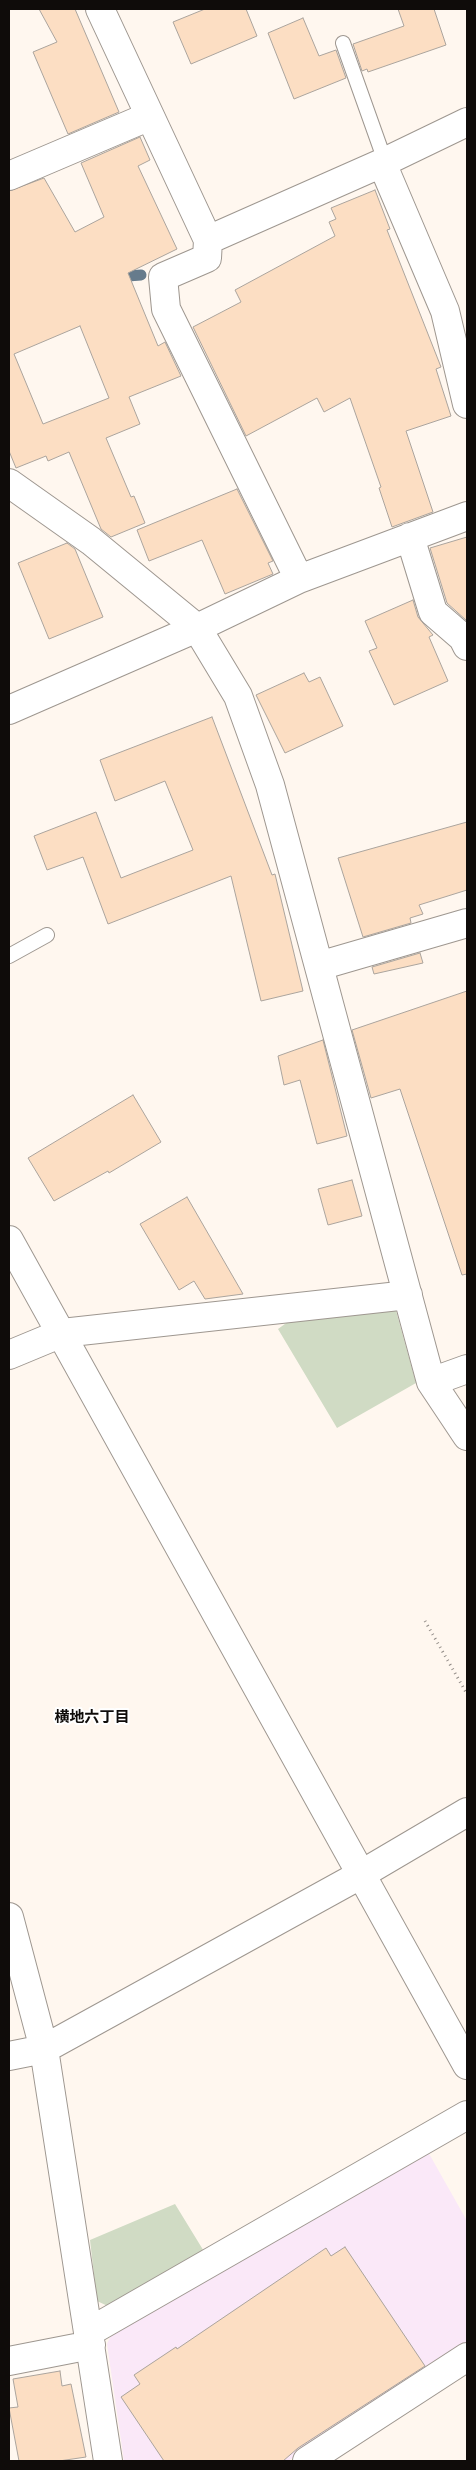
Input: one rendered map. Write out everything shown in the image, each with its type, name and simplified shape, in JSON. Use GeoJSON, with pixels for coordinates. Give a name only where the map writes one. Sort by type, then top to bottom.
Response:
{"type":"FeatureCollection","features":[{"type":"Feature","properties":{"kind":"street"},"geometry":{"type":"LineString","coordinates":[[100,9],[208,240],[208,258],[163,277],[166,309],[299,579]]}},
{"type":"Feature","properties":{"kind":"street"},"geometry":{"type":"LineString","coordinates":[[9,176],[150,116]]}},
{"type":"Feature","properties":{"kind":"street"},"geometry":{"type":"LineString","coordinates":[[208,240],[384,162],[467,122]]}},
{"type":"Feature","properties":{"kind":"street"},"geometry":{"type":"LineString","coordinates":[[384,162],[444,311],[467,404]]}},
{"type":"Feature","properties":{"kind":"street"},"geometry":{"type":"LineString","coordinates":[[9,483],[91,541],[197,628],[238,696],[270,785],[431,1382],[467,1436]]}},
{"type":"Feature","properties":{"kind":"street"},"geometry":{"type":"LineString","coordinates":[[9,710],[197,628],[299,579],[467,516]]}},
{"type":"Feature","properties":{"kind":"street"},"geometry":{"type":"LineString","coordinates":[[410,537],[433,612],[463,638],[467,646]]}},
{"type":"Feature","properties":{"kind":"street"},"geometry":{"type":"LineString","coordinates":[[319,966],[467,923]]}},
{"type":"Feature","properties":{"kind":"street"},"geometry":{"type":"LineString","coordinates":[[9,1240],[467,2065]]}},
{"type":"Feature","properties":{"kind":"street"},"geometry":{"type":"LineString","coordinates":[[9,1355],[62,1333],[408,1295]]}},
{"type":"Feature","properties":{"kind":"street"},"geometry":{"type":"LineString","coordinates":[[431,1382],[467,1369]]}},
{"type":"Feature","properties":{"kind":"street"},"geometry":{"type":"LineString","coordinates":[[9,2056],[44,2049],[360,1875],[467,1812]]}},
{"type":"Feature","properties":{"kind":"street"},"geometry":{"type":"LineString","coordinates":[[9,1917],[44,2049],[108,2461]]}},
{"type":"Feature","properties":{"kind":"street"},"geometry":{"type":"LineString","coordinates":[[9,2361],[90,2339],[467,2115]]}},
{"type":"Feature","properties":{"kind":"street"},"geometry":{"type":"LineString","coordinates":[[307,2461],[467,2356]]}},
{"type":"Feature","properties":{"kind":"lane"},"geometry":{"type":"LineString","coordinates":[[343,43],[384,162]]}},
{"type":"Feature","properties":{"kind":"lane"},"geometry":{"type":"LineString","coordinates":[[9,956],[47,935]]}},
{"type":"Feature","properties":{"kind":"path"},"geometry":{"type":"LineString","coordinates":[[425,1621],[467,1694]]}},
{"type":"Feature","properties":{"kind":"shaded area"},"geometry":{"type":"Polygon","coordinates":[[[427,2150],[467,2221],[467,2344],[288,2461],[124,2461],[107,2344],[114,2329],[427,2150]]]}},
{"type":"Feature","properties":{"kind":"green space"},"geometry":{"type":"Polygon","coordinates":[[[395,1307],[416,1383],[337,1428],[278,1329],[296,1316],[395,1307]]]}},
{"type":"Feature","properties":{"kind":"green space"},"geometry":{"type":"Polygon","coordinates":[[[175,2204],[205,2253],[112,2308],[97,2301],[90,2240],[175,2204]]]}},
{"type":"Feature","properties":{"kind":"building"},"geometry":{"type":"Polygon","coordinates":[[[39,9],[75,9],[119,112],[68,134],[33,52],[57,42],[39,9]]]}},
{"type":"Feature","properties":{"kind":"building"},"geometry":{"type":"Polygon","coordinates":[[[205,9],[246,9],[257,36],[191,64],[173,22],[205,9]]]}},
{"type":"Feature","properties":{"kind":"building"},"geometry":{"type":"Polygon","coordinates":[[[398,9],[434,9],[446,45],[368,72],[367,69],[362,71],[353,44],[404,26],[398,9]]]}},
{"type":"Feature","properties":{"kind":"building"},"geometry":{"type":"Polygon","coordinates":[[[303,18],[319,56],[336,50],[346,78],[294,99],[268,33],[303,18]]]}},
{"type":"Feature","properties":{"kind":"building"},"geometry":{"type":"Polygon","coordinates":[[[140,137],[150,160],[138,166],[177,249],[128,273],[158,346],[165,342],[181,376],[129,397],[140,424],[106,438],[131,497],[134,496],[145,523],[111,537],[101,529],[69,452],[48,461],[46,456],[16,468],[9,451],[9,191],[44,178],[75,232],[104,217],[81,163],[140,137]],[[80,326],[14,354],[43,424],[109,398],[80,326]]]}},
{"type":"Feature","properties":{"kind":"building"},"geometry":{"type":"Polygon","coordinates":[[[375,190],[390,229],[387,230],[441,367],[436,369],[451,416],[406,431],[433,512],[392,527],[379,488],[381,487],[350,398],[324,412],[317,398],[246,436],[193,327],[241,302],[235,290],[335,236],[329,222],[336,219],[331,208],[375,190]]]}},
{"type":"Feature","properties":{"kind":"building"},"geometry":{"type":"Polygon","coordinates":[[[237,489],[273,561],[268,563],[273,574],[225,594],[202,540],[149,561],[137,530],[237,489]]]}},
{"type":"Feature","properties":{"kind":"building"},"geometry":{"type":"Polygon","coordinates":[[[467,537],[467,621],[447,603],[430,548],[467,537]]]}},
{"type":"Feature","properties":{"kind":"building"},"geometry":{"type":"Polygon","coordinates":[[[67,543],[75,549],[103,617],[49,639],[18,563],[67,543]]]}},
{"type":"Feature","properties":{"kind":"building"},"geometry":{"type":"Polygon","coordinates":[[[413,600],[418,617],[433,635],[429,637],[448,681],[394,705],[369,651],[377,648],[365,621],[413,600]]]}},
{"type":"Feature","properties":{"kind":"building"},"geometry":{"type":"Polygon","coordinates":[[[304,673],[309,682],[320,677],[343,726],[285,753],[256,695],[304,673]]]}},
{"type":"Feature","properties":{"kind":"building"},"geometry":{"type":"Polygon","coordinates":[[[212,717],[272,875],[275,874],[303,991],[261,1001],[231,876],[108,924],[83,857],[47,870],[34,836],[96,812],[121,878],[193,850],[165,781],[115,801],[100,760],[212,717]]]}},
{"type":"Feature","properties":{"kind":"building"},"geometry":{"type":"Polygon","coordinates":[[[467,822],[467,890],[419,905],[423,914],[410,918],[411,923],[363,937],[338,858],[467,822]]]}},
{"type":"Feature","properties":{"kind":"building"},"geometry":{"type":"Polygon","coordinates":[[[420,953],[423,963],[374,974],[372,967],[420,953]]]}},
{"type":"Feature","properties":{"kind":"building"},"geometry":{"type":"Polygon","coordinates":[[[467,991],[467,1274],[462,1275],[400,1089],[371,1098],[352,1030],[467,991]]]}},
{"type":"Feature","properties":{"kind":"building"},"geometry":{"type":"Polygon","coordinates":[[[323,1040],[347,1136],[317,1144],[300,1080],[284,1085],[278,1056],[323,1040]]]}},
{"type":"Feature","properties":{"kind":"building"},"geometry":{"type":"Polygon","coordinates":[[[133,1095],[161,1142],[109,1173],[108,1171],[54,1201],[28,1158],[133,1095]]]}},
{"type":"Feature","properties":{"kind":"building"},"geometry":{"type":"Polygon","coordinates":[[[352,1180],[362,1216],[328,1225],[318,1189],[352,1180]]]}},
{"type":"Feature","properties":{"kind":"building"},"geometry":{"type":"Polygon","coordinates":[[[187,1197],[243,1294],[205,1299],[194,1281],[179,1290],[140,1224],[187,1197]]]}},
{"type":"Feature","properties":{"kind":"building"},"geometry":{"type":"Polygon","coordinates":[[[345,2247],[425,2366],[298,2448],[283,2461],[164,2461],[121,2397],[140,2384],[134,2375],[176,2347],[177,2349],[326,2248],[331,2256],[345,2247]]]}},
{"type":"Feature","properties":{"kind":"building"},"geometry":{"type":"Polygon","coordinates":[[[60,2371],[62,2386],[71,2384],[86,2457],[59,2461],[19,2461],[9,2408],[18,2407],[13,2379],[60,2371]]]}},
{"type":"Feature","properties":{"kind":"waterway"},"geometry":{"type":"LineString","coordinates":[[115,277],[141,275]]}},
{"type":"Feature","properties":{"kind":"district","name":"横地六丁目"},"geometry":{"type":"Point","coordinates":[92,1718]}}]}
